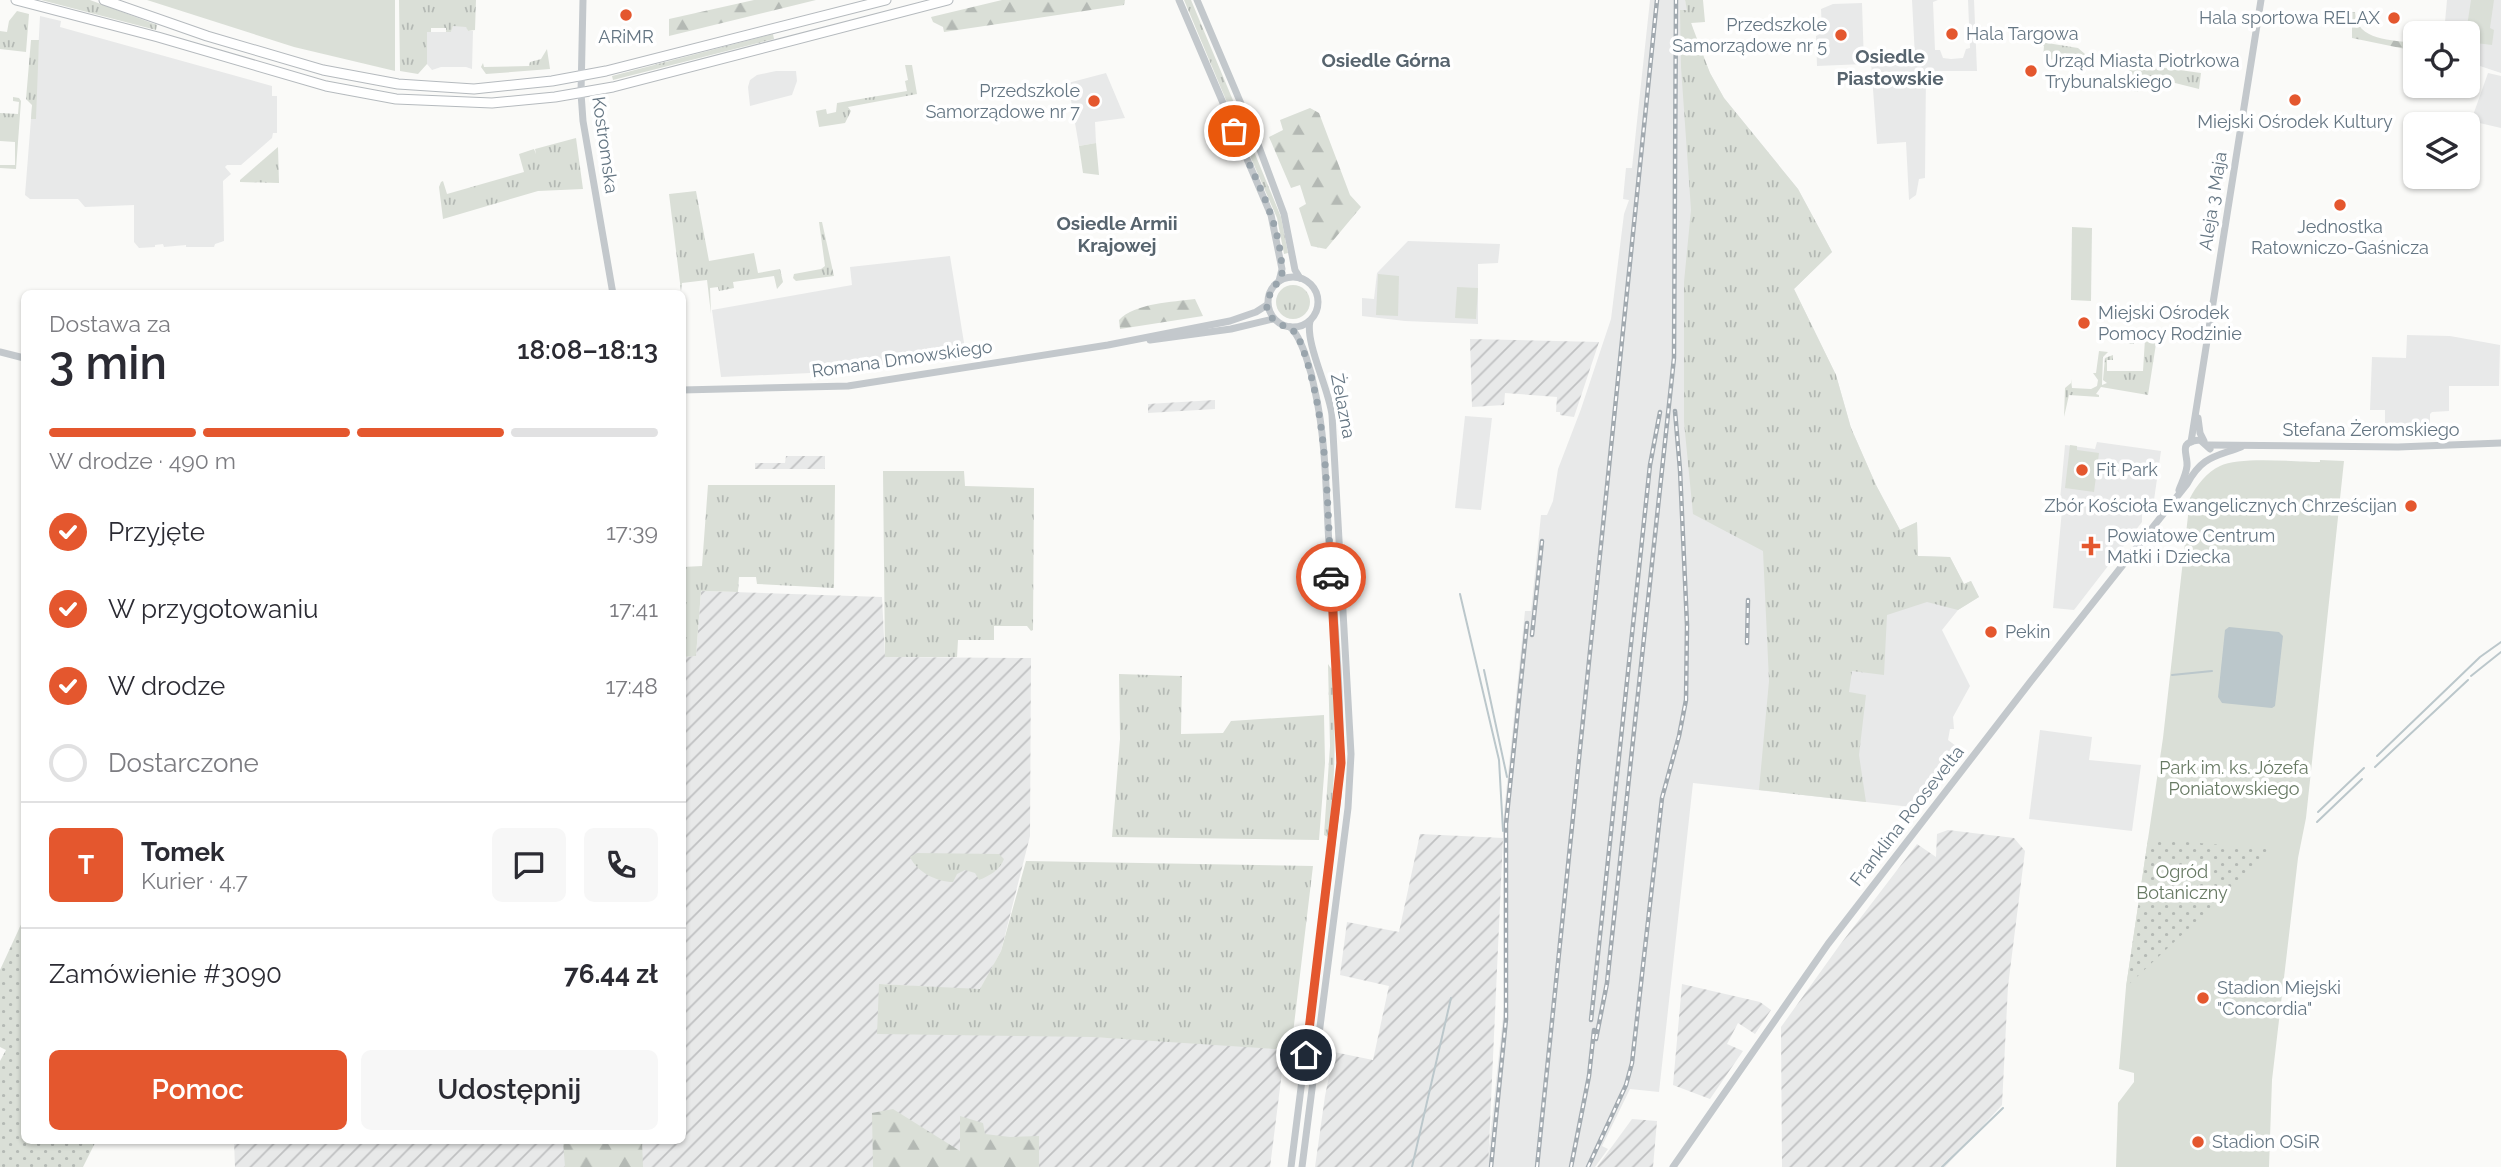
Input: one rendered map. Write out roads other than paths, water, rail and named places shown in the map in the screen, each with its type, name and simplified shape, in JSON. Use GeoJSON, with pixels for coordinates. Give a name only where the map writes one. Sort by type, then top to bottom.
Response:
{"type":"FeatureCollection","features":[{"type":"Feature","properties":{"kind":"main road"},"geometry":{"type":"LineString","coordinates":[[16,0],[158,37],[326,86],[445,103],[492,103],[581,93],[948,0]]}},
{"type":"Feature","properties":{"kind":"main road"},"geometry":{"type":"LineString","coordinates":[[104,0],[265,54],[323,70],[411,86],[474,89],[582,77],[886,0]]}},
{"type":"Feature","properties":{"kind":"main road"},"geometry":{"type":"LineString","coordinates":[[796,40],[795,29],[803,21]]}},
{"type":"Feature","properties":{"kind":"street","name":"Kostromska"},"geometry":{"type":"LineString","coordinates":[[583,0],[583,121],[612,290]]}},
{"type":"Feature","properties":{"kind":"street"},"geometry":{"type":"LineString","coordinates":[[1179,0],[1271,215],[1282,270],[1279,281]]}},
{"type":"Feature","properties":{"kind":"street"},"geometry":{"type":"LineString","coordinates":[[1197,0],[1284,214],[1295,270],[1300,278]]}},
{"type":"Feature","properties":{"kind":"street","name":"Aleja 3 Maja"},"geometry":{"type":"LineString","coordinates":[[2191,442],[2261,0]]}},
{"type":"Feature","properties":{"kind":"street"},"geometry":{"type":"LineString","coordinates":[[1289,277],[1300,278],[1311,284],[1318,298],[1317,311],[1304,325],[1290,327],[1273,319],[1268,305],[1270,291],[1279,281],[1289,277]]}},
{"type":"Feature","properties":{"kind":"street","name":"Romana Dmowskiego"},"geometry":{"type":"LineString","coordinates":[[1231,325],[1268,305]]}},
{"type":"Feature","properties":{"kind":"street","name":"Romana Dmowskiego"},"geometry":{"type":"LineString","coordinates":[[686,390],[840,387],[1273,319]]}},
{"type":"Feature","properties":{"kind":"street","name":"Żelazna"},"geometry":{"type":"LineString","coordinates":[[1303,1167],[1348,808],[1351,754],[1332,415],[1327,388],[1308,332],[1310,321]]}},
{"type":"Feature","properties":{"kind":"street","name":"Żelazna"},"geometry":{"type":"LineString","coordinates":[[1290,327],[1299,338],[1313,382],[1319,418],[1341,739],[1338,796],[1291,1167]]}},
{"type":"Feature","properties":{"kind":"street"},"geometry":{"type":"LineString","coordinates":[[0,352],[21,357]]}},
{"type":"Feature","properties":{"kind":"street","name":"Aleja 3 Maja"},"geometry":{"type":"LineString","coordinates":[[2197,407],[2200,433],[2206,443]]}},
{"type":"Feature","properties":{"kind":"street"},"geometry":{"type":"LineString","coordinates":[[2191,442],[2206,443],[2210,457],[2200,466],[2187,461],[2184,452],[2191,442]]}},
{"type":"Feature","properties":{"kind":"street","name":"Stefana Żeromskiego"},"geometry":{"type":"LineString","coordinates":[[2206,443],[2241,447],[2412,447],[2501,443]]}},
{"type":"Feature","properties":{"kind":"street","name":"Stefana Żeromskiego"},"geometry":{"type":"LineString","coordinates":[[2210,457],[2241,447]]}},
{"type":"Feature","properties":{"kind":"street","name":"Franklina Roosevelta"},"geometry":{"type":"LineString","coordinates":[[2178,494],[2187,461]]}},
{"type":"Feature","properties":{"kind":"street","name":"Franklina Roosevelta"},"geometry":{"type":"LineString","coordinates":[[1673,1167],[1836,933],[2200,466]]}},
{"type":"Feature","properties":{"kind":"waterway"},"geometry":{"type":"LineString","coordinates":[[1460,594],[1499,760],[1503,831]]}},
{"type":"Feature","properties":{"kind":"waterway"},"geometry":{"type":"LineString","coordinates":[[2377,756],[2480,657],[2501,642]]}},
{"type":"Feature","properties":{"kind":"waterway"},"geometry":{"type":"LineString","coordinates":[[2471,676],[2501,652]]}},
{"type":"Feature","properties":{"kind":"waterway"},"geometry":{"type":"LineString","coordinates":[[1484,670],[1507,777]]}},
{"type":"Feature","properties":{"kind":"waterway"},"geometry":{"type":"LineString","coordinates":[[2172,675],[2212,671]]}},
{"type":"Feature","properties":{"kind":"waterway"},"geometry":{"type":"LineString","coordinates":[[2375,767],[2468,680]]}},
{"type":"Feature","properties":{"kind":"waterway"},"geometry":{"type":"LineString","coordinates":[[2318,812],[2364,768]]}},
{"type":"Feature","properties":{"kind":"waterway"},"geometry":{"type":"LineString","coordinates":[[2317,822],[2362,779]]}},
{"type":"Feature","properties":{"kind":"waterway"},"geometry":{"type":"LineString","coordinates":[[1412,1167],[1451,998]]}},
{"type":"Feature","properties":{"kind":"waterway"},"geometry":{"type":"LineString","coordinates":[[1942,1167],[2003,1108]]}},
{"type":"Feature","properties":{"kind":"railway"},"geometry":{"type":"LineString","coordinates":[[1537,1167],[1657,0]]}},
{"type":"Feature","properties":{"kind":"railway"},"geometry":{"type":"LineString","coordinates":[[1596,1039],[1607,983],[1674,358],[1676,0]]}},
{"type":"Feature","properties":{"kind":"railway"},"geometry":{"type":"LineString","coordinates":[[1588,1167],[1626,1085],[1632,1063],[1662,798],[1686,700],[1687,625],[1675,411]]}},
{"type":"Feature","properties":{"kind":"railway"},"geometry":{"type":"LineString","coordinates":[[1591,1020],[1650,465],[1660,412]]}},
{"type":"Feature","properties":{"kind":"railway"},"geometry":{"type":"LineString","coordinates":[[1532,635],[1542,541]]}},
{"type":"Feature","properties":{"kind":"railway"},"geometry":{"type":"LineString","coordinates":[[1747,643],[1748,600]]}},
{"type":"Feature","properties":{"kind":"railway"},"geometry":{"type":"LineString","coordinates":[[1491,1167],[1506,1019],[1506,824],[1527,623]]}},
{"type":"Feature","properties":{"kind":"railway"},"geometry":{"type":"LineString","coordinates":[[1571,1167],[1589,1076],[1594,1030]]}},
{"type":"Feature","properties":{"kind":"place","name":"ARiMR"},"geometry":{"type":"Point","coordinates":[626,15]}},
{"type":"Feature","properties":{"kind":"place","name":"Hala sportowa RELAX"},"geometry":{"type":"Point","coordinates":[2394,18]}},
{"type":"Feature","properties":{"kind":"place","name":"Hala Targowa"},"geometry":{"type":"Point","coordinates":[1952,34]}},
{"type":"Feature","properties":{"kind":"place","name":"Przedszkole Samorządowe nr 5"},"geometry":{"type":"Point","coordinates":[1841,35]}},
{"type":"Feature","properties":{"kind":"place","name":"Urząd Miasta Piotrkowa Trybunalskiego"},"geometry":{"type":"Point","coordinates":[2031,71]}},
{"type":"Feature","properties":{"kind":"place","name":"Miejski Ośrodek Kultury"},"geometry":{"type":"Point","coordinates":[2295,100]}},
{"type":"Feature","properties":{"kind":"place","name":"Przedszkole Samorządowe nr 7"},"geometry":{"type":"Point","coordinates":[1094,101]}},
{"type":"Feature","properties":{"kind":"place","name":"Jednostka Ratowniczo-Gaśnicza"},"geometry":{"type":"Point","coordinates":[2340,205]}},
{"type":"Feature","properties":{"kind":"place","name":"Miejski Ośrodek Pomocy Rodzinie"},"geometry":{"type":"Point","coordinates":[2084,323]}},
{"type":"Feature","properties":{"kind":"place","name":"Fit Park"},"geometry":{"type":"Point","coordinates":[2082,470]}},
{"type":"Feature","properties":{"kind":"place","name":"Zbór Kościoła Ewangelicznych Chrześcijan"},"geometry":{"type":"Point","coordinates":[2411,506]}},
{"type":"Feature","properties":{"kind":"place","name":"Powiatowe Centrum Matki i Dziecka"},"geometry":{"type":"Point","coordinates":[2091,546]}},
{"type":"Feature","properties":{"kind":"place","name":"Pekin"},"geometry":{"type":"Point","coordinates":[1991,632]}},
{"type":"Feature","properties":{"kind":"place","name":"Stadion Miejski \"Concordia\""},"geometry":{"type":"Point","coordinates":[2203,998]}},
{"type":"Feature","properties":{"kind":"place","name":"Stadion OSiR"},"geometry":{"type":"Point","coordinates":[2198,1142]}},
{"type":"Feature","properties":{"kind":"district","name":"Osiedle Górna"},"geometry":{"type":"Point","coordinates":[1386,60]}},
{"type":"Feature","properties":{"kind":"district","name":"Osiedle Piastowskie"},"geometry":{"type":"Point","coordinates":[1890,67]}},
{"type":"Feature","properties":{"kind":"district","name":"Osiedle Armii Krajowej"},"geometry":{"type":"Point","coordinates":[1117,234]}},
{"type":"Feature","properties":{"kind":"park label","name":"Park im. ks. Józefa Poniatowskiego"},"geometry":{"type":"Point","coordinates":[2234,778]}},
{"type":"Feature","properties":{"kind":"park label","name":"Ogród Botaniczny"},"geometry":{"type":"Point","coordinates":[2182,882]}}]}
